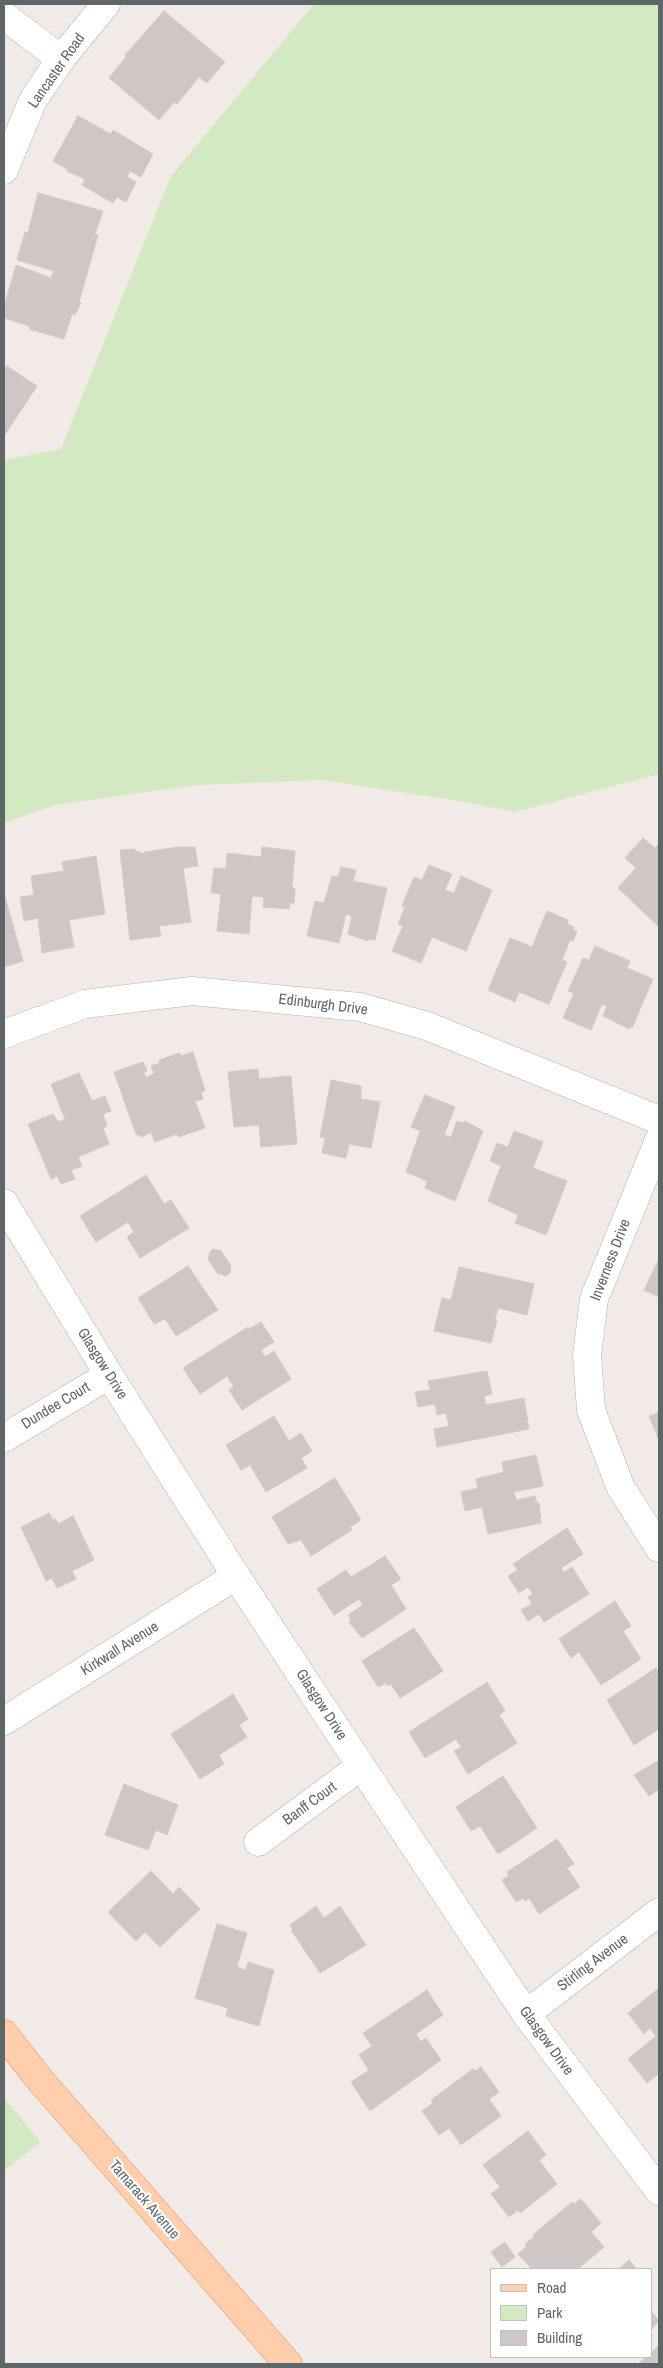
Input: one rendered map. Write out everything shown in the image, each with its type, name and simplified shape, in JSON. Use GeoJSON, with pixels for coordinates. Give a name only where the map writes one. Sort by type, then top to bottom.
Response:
{"type":"FeatureCollection","features":[{"type":"Feature","properties":{"kind":"main road","name":"Tamarack Avenue"},"geometry":{"type":"LineString","coordinates":[[4,2034],[40,2080],[288,2364]]}},
{"type":"Feature","properties":{"kind":"street","name":"Lancaster Road"},"geometry":{"type":"LineString","coordinates":[[4,170],[33,100],[61,59],[106,4]]}},
{"type":"Feature","properties":{"kind":"street"},"geometry":{"type":"LineString","coordinates":[[4,16],[61,59]]}},
{"type":"Feature","properties":{"kind":"street","name":"Edinburgh Drive"},"geometry":{"type":"LineString","coordinates":[[4,1034],[85,1004],[192,991],[360,1007],[428,1026],[659,1120]]}},
{"type":"Feature","properties":{"kind":"street","name":"Inverness Drive"},"geometry":{"type":"LineString","coordinates":[[659,1140],[594,1299],[587,1355],[591,1410],[620,1486],[659,1548]]}},
{"type":"Feature","properties":{"kind":"street","name":"Glasgow Drive"},"geometry":{"type":"LineString","coordinates":[[4,1203],[108,1375],[236,1576],[361,1766],[526,2014],[659,2191]]}},
{"type":"Feature","properties":{"kind":"street","name":"Dundee Court"},"geometry":{"type":"LineString","coordinates":[[4,1438],[108,1375]]}},
{"type":"Feature","properties":{"kind":"street","name":"Kirkwall Avenue"},"geometry":{"type":"LineString","coordinates":[[4,1721],[236,1576]]}},
{"type":"Feature","properties":{"kind":"street","name":"Banff Court"},"geometry":{"type":"LineString","coordinates":[[258,1842],[361,1766]]}},
{"type":"Feature","properties":{"kind":"street","name":"Stirling Avenue"},"geometry":{"type":"LineString","coordinates":[[526,2014],[659,1912]]}},
{"type":"Feature","properties":{"kind":"green space"},"geometry":{"type":"Polygon","coordinates":[[[314,4],[659,4],[659,774],[515,812],[465,802],[322,780],[197,785],[55,805],[4,823],[4,460],[61,449],[171,176],[314,4]]]}},
{"type":"Feature","properties":{"kind":"green space"},"geometry":{"type":"Polygon","coordinates":[[[4,2097],[40,2142],[4,2171],[4,2097]]]}},
{"type":"Feature","properties":{"kind":"building"},"geometry":{"type":"Polygon","coordinates":[[[164,11],[225,62],[207,83],[199,77],[177,104],[174,102],[159,120],[109,78],[126,57],[125,55],[164,11]]]}},
{"type":"Feature","properties":{"kind":"building"},"geometry":{"type":"Polygon","coordinates":[[[78,116],[111,134],[113,130],[153,154],[141,177],[130,171],[127,177],[136,182],[126,202],[117,197],[113,203],[82,185],[85,179],[67,171],[67,169],[53,161],[78,116]]]}},
{"type":"Feature","properties":{"kind":"building"},"geometry":{"type":"Polygon","coordinates":[[[38,193],[103,211],[95,234],[98,235],[79,302],[81,303],[75,315],[72,314],[64,339],[29,329],[30,326],[4,318],[4,307],[16,265],[51,278],[54,271],[17,260],[25,232],[28,233],[38,193]]]}},
{"type":"Feature","properties":{"kind":"building"},"geometry":{"type":"Polygon","coordinates":[[[7,366],[37,386],[4,436],[4,371],[7,366]]]}},
{"type":"Feature","properties":{"kind":"building"},"geometry":{"type":"Polygon","coordinates":[[[643,838],[655,848],[659,843],[658,926],[618,888],[636,868],[625,858],[643,838]]]}},
{"type":"Feature","properties":{"kind":"building"},"geometry":{"type":"Polygon","coordinates":[[[179,847],[195,847],[198,866],[183,868],[191,922],[159,926],[161,936],[130,940],[120,850],[135,849],[135,851],[145,854],[144,852],[179,847]]]}},
{"type":"Feature","properties":{"kind":"building"},"geometry":{"type":"Polygon","coordinates":[[[262,847],[295,851],[292,887],[295,888],[294,903],[290,903],[289,909],[263,907],[264,897],[252,896],[249,934],[217,931],[221,894],[211,893],[214,868],[226,869],[227,853],[261,857],[262,847]]]}},
{"type":"Feature","properties":{"kind":"building"},"geometry":{"type":"Polygon","coordinates":[[[96,856],[105,914],[69,920],[74,947],[42,953],[38,918],[24,921],[20,897],[34,895],[31,876],[64,871],[62,862],[96,856]]]}},
{"type":"Feature","properties":{"kind":"building"},"geometry":{"type":"Polygon","coordinates":[[[429,865],[452,874],[445,890],[454,893],[461,876],[492,890],[466,951],[432,937],[421,963],[392,951],[403,926],[398,924],[405,907],[402,906],[414,877],[422,880],[429,865]]]}},
{"type":"Feature","properties":{"kind":"building"},"geometry":{"type":"Polygon","coordinates":[[[341,867],[356,870],[353,881],[387,888],[375,940],[369,939],[368,941],[348,934],[352,916],[346,914],[339,943],[307,936],[315,901],[324,903],[332,876],[338,877],[341,867]]]}},
{"type":"Feature","properties":{"kind":"building"},"geometry":{"type":"Polygon","coordinates":[[[4,893],[23,961],[4,967],[4,893]]]}},
{"type":"Feature","properties":{"kind":"building"},"geometry":{"type":"Polygon","coordinates":[[[547,911],[568,920],[567,924],[574,927],[573,930],[577,932],[573,941],[570,940],[562,960],[567,962],[549,1004],[519,992],[515,1002],[488,990],[510,938],[532,947],[547,911]]]}},
{"type":"Feature","properties":{"kind":"building"},"geometry":{"type":"Polygon","coordinates":[[[595,946],[630,961],[627,968],[653,979],[632,1028],[630,1027],[629,1029],[603,1016],[607,1006],[602,1004],[591,1030],[563,1018],[574,993],[568,991],[583,958],[589,960],[595,946]]]}},
{"type":"Feature","properties":{"kind":"building"},"geometry":{"type":"Polygon","coordinates":[[[193,1052],[205,1091],[201,1092],[203,1099],[195,1101],[205,1128],[178,1137],[177,1134],[155,1142],[151,1132],[142,1137],[136,1134],[114,1072],[143,1062],[147,1071],[144,1072],[146,1077],[154,1074],[151,1066],[160,1063],[159,1060],[180,1053],[181,1056],[193,1052]]]}},
{"type":"Feature","properties":{"kind":"building"},"geometry":{"type":"Polygon","coordinates":[[[258,1069],[259,1079],[291,1076],[297,1144],[261,1147],[259,1125],[234,1127],[228,1072],[258,1069]]]}},
{"type":"Feature","properties":{"kind":"building"},"geometry":{"type":"Polygon","coordinates":[[[79,1073],[92,1101],[105,1096],[111,1111],[103,1114],[107,1126],[103,1128],[109,1144],[78,1157],[82,1166],[71,1170],[75,1179],[61,1184],[57,1176],[51,1179],[28,1124],[53,1114],[58,1122],[65,1119],[51,1084],[79,1073]]]}},
{"type":"Feature","properties":{"kind":"building"},"geometry":{"type":"Polygon","coordinates":[[[331,1080],[361,1086],[361,1099],[380,1102],[371,1148],[349,1144],[346,1158],[322,1153],[325,1138],[320,1137],[331,1080]]]}},
{"type":"Feature","properties":{"kind":"building"},"geometry":{"type":"Polygon","coordinates":[[[425,1095],[455,1107],[444,1135],[451,1137],[457,1121],[463,1123],[465,1121],[483,1131],[455,1201],[425,1188],[427,1181],[406,1172],[420,1131],[411,1127],[425,1095]]]}},
{"type":"Feature","properties":{"kind":"building"},"geometry":{"type":"Polygon","coordinates":[[[514,1131],[543,1142],[533,1168],[567,1181],[546,1235],[515,1223],[518,1215],[488,1201],[501,1166],[490,1161],[497,1143],[508,1147],[514,1131]]]}},
{"type":"Feature","properties":{"kind":"building"},"geometry":{"type":"Polygon","coordinates":[[[146,1175],[164,1204],[171,1200],[189,1228],[140,1258],[127,1237],[134,1232],[128,1222],[96,1242],[80,1216],[146,1175]]]}},
{"type":"Feature","properties":{"kind":"building"},"geometry":{"type":"Polygon","coordinates":[[[213,1249],[221,1251],[231,1266],[230,1273],[226,1276],[217,1273],[208,1259],[213,1249]]]}},
{"type":"Feature","properties":{"kind":"building"},"geometry":{"type":"Polygon","coordinates":[[[659,1259],[659,1297],[644,1290],[659,1259]]]}},
{"type":"Feature","properties":{"kind":"building"},"geometry":{"type":"Polygon","coordinates":[[[188,1266],[218,1310],[176,1336],[165,1319],[154,1324],[138,1298],[188,1266]]]}},
{"type":"Feature","properties":{"kind":"building"},"geometry":{"type":"Polygon","coordinates":[[[459,1267],[534,1284],[527,1315],[498,1308],[491,1343],[434,1331],[442,1298],[451,1300],[459,1267]]]}},
{"type":"Feature","properties":{"kind":"building"},"geometry":{"type":"Polygon","coordinates":[[[261,1322],[274,1342],[261,1350],[265,1357],[274,1351],[291,1379],[242,1410],[229,1390],[234,1387],[227,1376],[200,1394],[183,1368],[248,1327],[249,1329],[261,1322]]]}},
{"type":"Feature","properties":{"kind":"building"},"geometry":{"type":"Polygon","coordinates":[[[487,1371],[492,1394],[484,1396],[486,1405],[524,1398],[529,1429],[437,1447],[434,1429],[449,1426],[446,1413],[437,1415],[435,1404],[418,1407],[415,1392],[430,1390],[428,1381],[487,1371]]]}},
{"type":"Feature","properties":{"kind":"building"},"geometry":{"type":"Polygon","coordinates":[[[659,1412],[659,1440],[649,1416],[659,1412]]]}},
{"type":"Feature","properties":{"kind":"building"},"geometry":{"type":"Polygon","coordinates":[[[274,1416],[289,1441],[301,1433],[312,1451],[301,1458],[307,1468],[266,1492],[250,1465],[241,1470],[226,1445],[274,1416]]]}},
{"type":"Feature","properties":{"kind":"building"},"geometry":{"type":"Polygon","coordinates":[[[536,1455],[543,1486],[514,1492],[516,1500],[535,1496],[537,1503],[539,1503],[541,1523],[488,1534],[482,1507],[465,1511],[461,1492],[478,1488],[476,1479],[504,1472],[502,1462],[536,1455]]]}},
{"type":"Feature","properties":{"kind":"building"},"geometry":{"type":"Polygon","coordinates":[[[335,1478],[361,1520],[350,1527],[352,1530],[311,1556],[301,1540],[288,1544],[272,1517],[335,1478]]]}},
{"type":"Feature","properties":{"kind":"building"},"geometry":{"type":"Polygon","coordinates":[[[49,1513],[53,1520],[56,1519],[58,1524],[73,1516],[94,1560],[72,1571],[76,1579],[57,1588],[52,1578],[46,1581],[21,1527],[49,1513]]]}},
{"type":"Feature","properties":{"kind":"building"},"geometry":{"type":"Polygon","coordinates":[[[567,1528],[583,1554],[561,1568],[564,1572],[572,1567],[589,1594],[544,1622],[539,1614],[528,1621],[521,1610],[532,1604],[528,1597],[533,1594],[528,1587],[519,1593],[508,1576],[518,1570],[513,1564],[567,1528]]]}},
{"type":"Feature","properties":{"kind":"building"},"geometry":{"type":"Polygon","coordinates":[[[385,1556],[401,1579],[391,1585],[406,1609],[362,1638],[349,1622],[351,1620],[348,1615],[363,1605],[359,1599],[334,1615],[317,1589],[346,1570],[351,1577],[385,1556]]]}},
{"type":"Feature","properties":{"kind":"building"},"geometry":{"type":"Polygon","coordinates":[[[615,1601],[631,1626],[623,1631],[641,1659],[601,1685],[579,1652],[571,1658],[559,1639],[615,1601]]]}},
{"type":"Feature","properties":{"kind":"building"},"geometry":{"type":"Polygon","coordinates":[[[414,1628],[443,1671],[400,1698],[391,1684],[388,1686],[386,1683],[378,1687],[362,1661],[414,1628]]]}},
{"type":"Feature","properties":{"kind":"building"},"geometry":{"type":"Polygon","coordinates":[[[656,1668],[659,1673],[659,1729],[634,1745],[607,1700],[656,1668]]]}},
{"type":"Feature","properties":{"kind":"building"},"geometry":{"type":"Polygon","coordinates":[[[487,1682],[505,1711],[499,1715],[517,1743],[468,1774],[454,1751],[461,1747],[456,1739],[425,1758],[409,1732],[487,1682]]]}},
{"type":"Feature","properties":{"kind":"building"},"geometry":{"type":"Polygon","coordinates":[[[233,1694],[248,1719],[239,1725],[247,1737],[219,1755],[224,1764],[200,1779],[171,1734],[233,1694]]]}},
{"type":"Feature","properties":{"kind":"building"},"geometry":{"type":"Polygon","coordinates":[[[659,1760],[659,1792],[658,1790],[649,1796],[634,1775],[659,1760]]]}},
{"type":"Feature","properties":{"kind":"building"},"geometry":{"type":"Polygon","coordinates":[[[503,1776],[537,1828],[498,1854],[480,1826],[471,1831],[456,1807],[503,1776]]]}},
{"type":"Feature","properties":{"kind":"building"},"geometry":{"type":"Polygon","coordinates":[[[124,1784],[178,1805],[167,1835],[156,1830],[148,1850],[105,1835],[124,1784]]]}},
{"type":"Feature","properties":{"kind":"building"},"geometry":{"type":"Polygon","coordinates":[[[557,1839],[574,1864],[567,1868],[580,1887],[539,1914],[529,1898],[526,1901],[523,1898],[516,1902],[502,1880],[509,1876],[507,1872],[557,1839]]]}},
{"type":"Feature","properties":{"kind":"building"},"geometry":{"type":"Polygon","coordinates":[[[151,1871],[173,1894],[179,1887],[200,1909],[160,1947],[145,1932],[136,1941],[108,1912],[151,1871]]]}},
{"type":"Feature","properties":{"kind":"building"},"geometry":{"type":"Polygon","coordinates":[[[316,1906],[324,1918],[340,1906],[366,1945],[320,1973],[291,1930],[293,1929],[290,1925],[316,1906]]]}},
{"type":"Feature","properties":{"kind":"building"},"geometry":{"type":"Polygon","coordinates":[[[217,1924],[247,1933],[237,1967],[246,1970],[248,1962],[274,1970],[259,2026],[226,2016],[228,2008],[195,1998],[217,1924]]]}},
{"type":"Feature","properties":{"kind":"building"},"geometry":{"type":"Polygon","coordinates":[[[659,1988],[659,2076],[658,2074],[647,2083],[628,2059],[656,2036],[650,2028],[644,2034],[628,2013],[659,1988]]]}},
{"type":"Feature","properties":{"kind":"building"},"geometry":{"type":"Polygon","coordinates":[[[427,1990],[443,2015],[416,2034],[421,2042],[426,2038],[441,2060],[370,2111],[351,2082],[369,2070],[359,2055],[372,2046],[363,2033],[427,1990]]]}},
{"type":"Feature","properties":{"kind":"building"},"geometry":{"type":"Polygon","coordinates":[[[481,2067],[499,2092],[489,2099],[501,2116],[461,2145],[449,2128],[439,2135],[422,2111],[433,2103],[431,2100],[473,2069],[475,2071],[481,2067]]]}},
{"type":"Feature","properties":{"kind":"building"},"geometry":{"type":"Polygon","coordinates":[[[528,2131],[546,2155],[539,2160],[557,2184],[520,2213],[518,2210],[509,2217],[491,2194],[500,2187],[483,2165],[528,2131]]]}},
{"type":"Feature","properties":{"kind":"building"},"geometry":{"type":"Polygon","coordinates":[[[581,2199],[601,2223],[591,2232],[604,2247],[579,2268],[531,2268],[518,2254],[527,2246],[525,2244],[534,2237],[533,2235],[572,2202],[574,2204],[581,2199]]]}},
{"type":"Feature","properties":{"kind":"building"},"geometry":{"type":"Polygon","coordinates":[[[505,2242],[515,2257],[502,2267],[491,2252],[505,2242]]]}},
{"type":"Feature","properties":{"kind":"building"},"geometry":{"type":"Polygon","coordinates":[[[629,2260],[636,2268],[620,2268],[629,2260]]]}},
{"type":"Feature","properties":{"kind":"building"},"geometry":{"type":"Polygon","coordinates":[[[653,2313],[659,2321],[653,2328],[653,2313]]]}},
{"type":"Feature","properties":{"kind":"building"},"geometry":{"type":"Polygon","coordinates":[[[659,2345],[659,2364],[638,2364],[645,2358],[653,2358],[653,2351],[659,2345]]]}}]}
